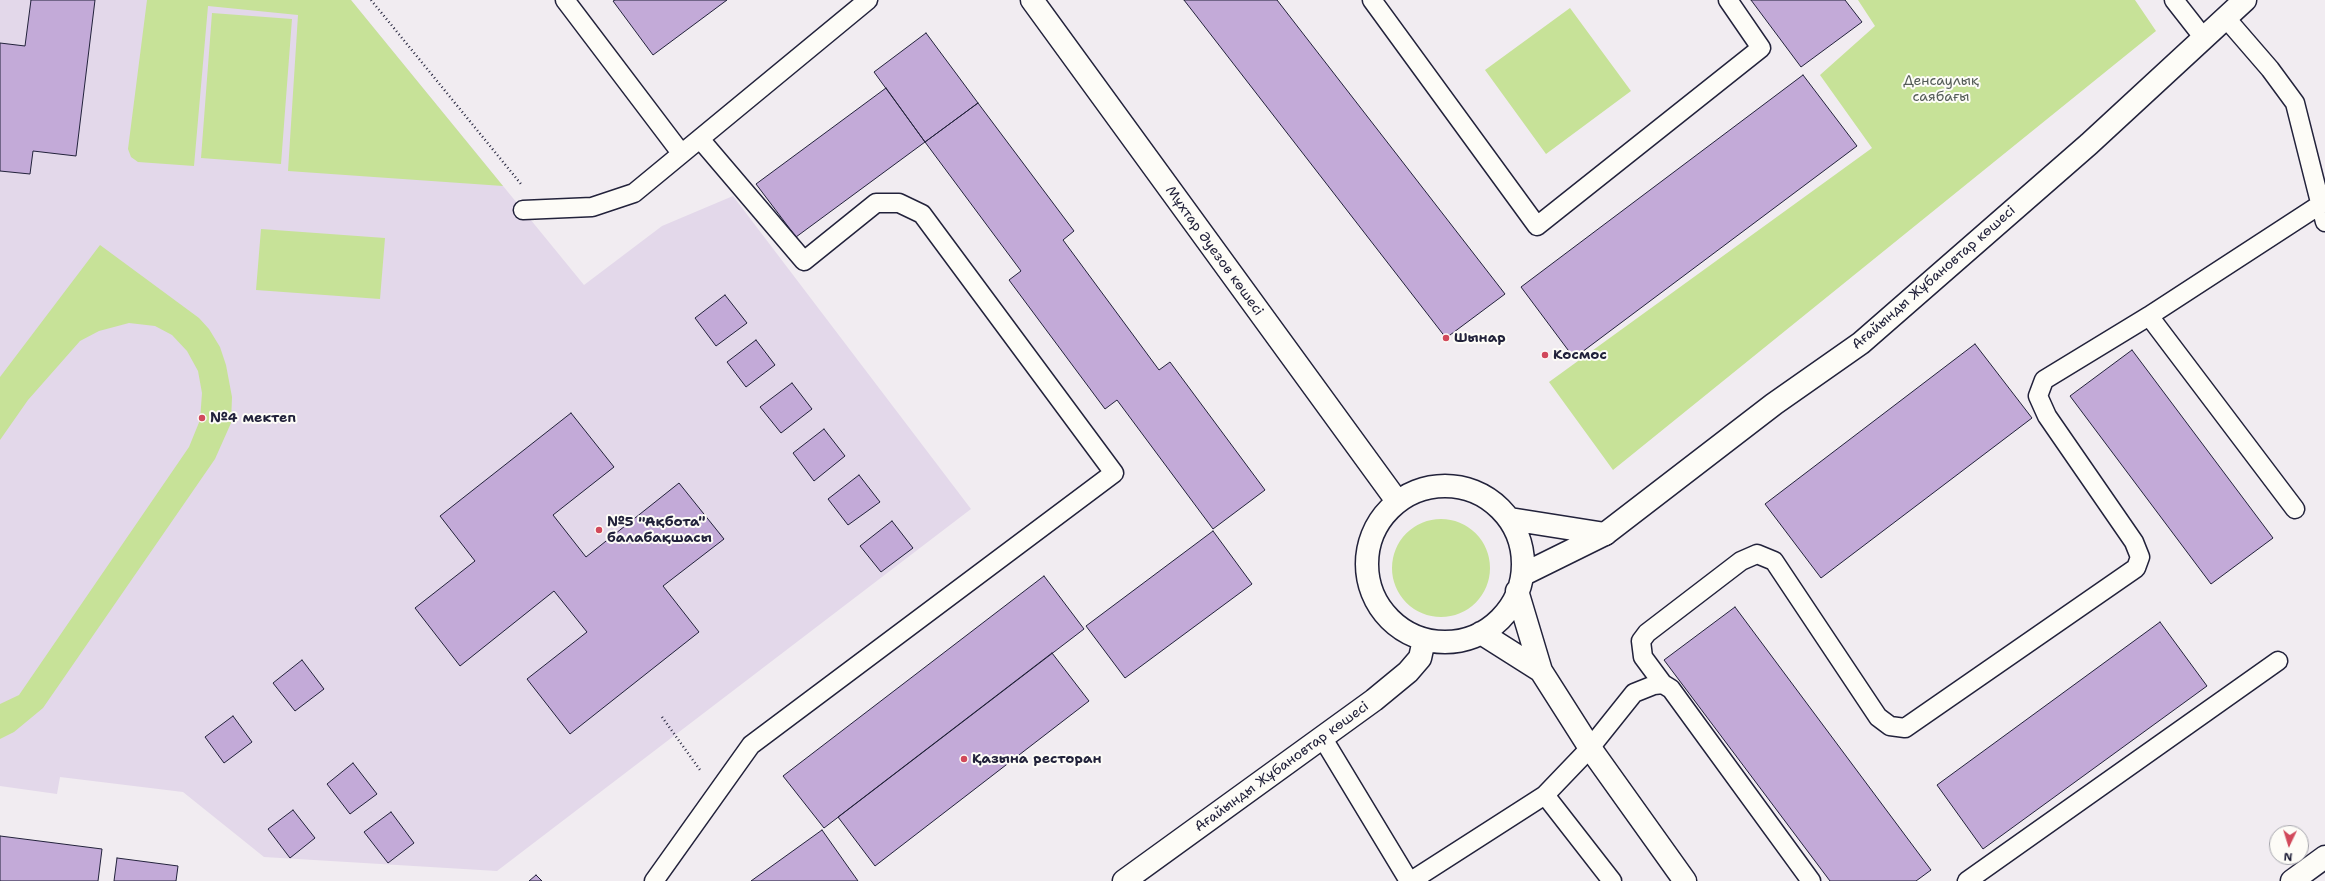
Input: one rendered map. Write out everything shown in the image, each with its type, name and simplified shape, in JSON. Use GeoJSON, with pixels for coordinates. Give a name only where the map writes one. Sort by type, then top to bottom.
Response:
{"type":"FeatureCollection","features":[{"type":"Feature","properties":{"kind":"street","name":"Мұхтар Әуезов көшесі"},"geometry":{"type":"LineString","coordinates":[[1032,0],[1397,501]]}},
{"type":"Feature","properties":{"kind":"street","name":"Ағайынды Жұбановтар көшесі"},"geometry":{"type":"LineString","coordinates":[[1520,582],[1606,534],[1774,404],[1861,343],[2089,144],[2203,37],[2245,0]]}},
{"type":"Feature","properties":{"kind":"street"},"geometry":{"type":"LineString","coordinates":[[1520,582],[1502,618],[1481,633],[1453,642],[1424,640],[1402,630],[1384,614],[1368,584],[1367,552],[1378,522],[1397,501],[1420,489],[1443,485],[1466,488],[1489,498],[1510,520],[1521,545],[1520,582],[1541,671],[1590,748],[1685,881]]}},
{"type":"Feature","properties":{"kind":"street"},"geometry":{"type":"LineString","coordinates":[[1510,520],[1606,534]]}},
{"type":"Feature","properties":{"kind":"street"},"geometry":{"type":"LineString","coordinates":[[1481,633],[1541,671]]}},
{"type":"Feature","properties":{"kind":"street","name":"Ағайынды Жұбановтар көшесі"},"geometry":{"type":"LineString","coordinates":[[1124,881],[1374,700],[1408,672],[1420,658],[1424,640]]}},
{"type":"Feature","properties":{"kind":"street"},"geometry":{"type":"LineString","coordinates":[[2292,881],[2325,857]]}},
{"type":"Feature","properties":{"kind":"lane"},"geometry":{"type":"LineString","coordinates":[[566,0],[681,154]]}},
{"type":"Feature","properties":{"kind":"lane"},"geometry":{"type":"LineString","coordinates":[[523,210],[592,208],[634,193],[868,0]]}},
{"type":"Feature","properties":{"kind":"lane"},"geometry":{"type":"LineString","coordinates":[[1372,0],[1537,226],[1761,48],[1728,0]]}},
{"type":"Feature","properties":{"kind":"lane"},"geometry":{"type":"LineString","coordinates":[[2174,0],[2203,37]]}},
{"type":"Feature","properties":{"kind":"lane"},"geometry":{"type":"LineString","coordinates":[[2225,17],[2270,69],[2295,103],[2325,222]]}},
{"type":"Feature","properties":{"kind":"lane"},"geometry":{"type":"LineString","coordinates":[[654,881],[751,745],[1114,473],[922,214],[899,202],[876,203],[804,261],[700,139]]}},
{"type":"Feature","properties":{"kind":"lane"},"geometry":{"type":"LineString","coordinates":[[1811,881],[1671,688],[1663,684],[1643,657],[1641,641],[1647,634],[1742,562],[1757,554],[1774,561],[1878,717],[1890,726],[1905,728],[2136,568],[2140,557],[2134,542],[2046,416],[2038,396],[2044,380],[2149,316],[2321,204]]}},
{"type":"Feature","properties":{"kind":"lane"},"geometry":{"type":"LineString","coordinates":[[2149,316],[2295,509]]}},
{"type":"Feature","properties":{"kind":"lane"},"geometry":{"type":"LineString","coordinates":[[1967,881],[2278,661]]}},
{"type":"Feature","properties":{"kind":"lane"},"geometry":{"type":"LineString","coordinates":[[1322,737],[1410,881],[1545,795],[1590,748],[1634,693],[1654,685],[1663,684]]}},
{"type":"Feature","properties":{"kind":"lane"},"geometry":{"type":"LineString","coordinates":[[1545,795],[1612,881]]}},
{"type":"Feature","properties":{"kind":"path"},"geometry":{"type":"LineString","coordinates":[[371,0],[543,210]]}},
{"type":"Feature","properties":{"kind":"path"},"geometry":{"type":"LineString","coordinates":[[662,717],[717,793]]}},
{"type":"Feature","properties":{"kind":"shaded area"},"geometry":{"type":"Polygon","coordinates":[[[0,0],[351,0],[584,285],[662,226],[733,196],[971,509],[497,871],[264,857],[183,792],[60,777],[57,794],[0,786],[0,0]]]}},
{"type":"Feature","properties":{"kind":"green space"},"geometry":{"type":"Polygon","coordinates":[[[147,0],[351,0],[503,186],[288,171],[298,15],[208,6],[194,166],[138,162],[131,157],[128,149],[147,0]]]}},
{"type":"Feature","properties":{"kind":"green space","name":"Денсаулық саябағы"},"geometry":{"type":"Polygon","coordinates":[[[1858,0],[2135,0],[2156,31],[1613,470],[1549,382],[1872,148],[1820,75],[1875,26],[1858,0]]]}},
{"type":"Feature","properties":{"kind":"green space"},"geometry":{"type":"Polygon","coordinates":[[[1570,8],[1631,91],[1546,154],[1485,70],[1570,8]]]}},
{"type":"Feature","properties":{"kind":"green space"},"geometry":{"type":"Polygon","coordinates":[[[212,13],[292,19],[281,164],[201,158],[212,13]]]}},
{"type":"Feature","properties":{"kind":"green space"},"geometry":{"type":"Polygon","coordinates":[[[261,229],[385,238],[380,299],[256,290],[261,229]]]}},
{"type":"Feature","properties":{"kind":"green space"},"geometry":{"type":"Polygon","coordinates":[[[100,245],[199,318],[209,329],[220,347],[226,365],[232,397],[231,423],[215,459],[43,708],[14,732],[0,739],[0,704],[19,695],[189,447],[200,420],[202,393],[198,371],[187,351],[172,335],[155,326],[129,323],[99,331],[80,341],[28,400],[0,440],[0,377],[100,245]]]}},
{"type":"Feature","properties":{"kind":"green space"},"geometry":{"type":"Polygon","coordinates":[[[1441,519],[1460,523],[1476,533],[1486,549],[1490,568],[1486,587],[1476,603],[1460,613],[1441,617],[1422,613],[1406,603],[1396,587],[1392,568],[1396,549],[1406,533],[1422,523],[1441,519]]]}},
{"type":"Feature","properties":{"kind":"building"},"geometry":{"type":"Polygon","coordinates":[[[31,0],[95,0],[76,156],[33,151],[30,174],[0,171],[0,43],[25,46],[31,0]]]}},
{"type":"Feature","properties":{"kind":"building"},"geometry":{"type":"Polygon","coordinates":[[[727,0],[653,55],[613,1],[727,0]]]}},
{"type":"Feature","properties":{"kind":"building"},"geometry":{"type":"Polygon","coordinates":[[[1184,0],[1277,0],[1505,294],[1446,338],[1184,0]]]}},
{"type":"Feature","properties":{"kind":"building"},"geometry":{"type":"Polygon","coordinates":[[[1751,0],[1845,0],[1862,22],[1801,67],[1751,0]]]}},
{"type":"Feature","properties":{"kind":"building"},"geometry":{"type":"Polygon","coordinates":[[[926,33],[978,103],[925,142],[874,72],[926,33]]]}},
{"type":"Feature","properties":{"kind":"building"},"geometry":{"type":"Polygon","coordinates":[[[1803,75],[1857,146],[1574,358],[1521,287],[1803,75]]]}},
{"type":"Feature","properties":{"kind":"building"},"geometry":{"type":"Polygon","coordinates":[[[886,88],[925,142],[796,237],[756,184],[886,88]]]}},
{"type":"Feature","properties":{"kind":"building"},"geometry":{"type":"Polygon","coordinates":[[[978,103],[1074,231],[1063,240],[1159,370],[1170,362],[1265,490],[1213,529],[1117,400],[1105,409],[1009,280],[1021,271],[925,142],[978,103]]]}},
{"type":"Feature","properties":{"kind":"building"},"geometry":{"type":"Polygon","coordinates":[[[725,295],[747,323],[716,346],[695,318],[725,295]]]}},
{"type":"Feature","properties":{"kind":"building"},"geometry":{"type":"Polygon","coordinates":[[[756,340],[775,365],[746,387],[727,362],[756,340]]]}},
{"type":"Feature","properties":{"kind":"building"},"geometry":{"type":"Polygon","coordinates":[[[1975,344],[2032,418],[1821,578],[1765,504],[1975,344]]]}},
{"type":"Feature","properties":{"kind":"building"},"geometry":{"type":"Polygon","coordinates":[[[2132,350],[2273,538],[2211,584],[2070,396],[2132,350]]]}},
{"type":"Feature","properties":{"kind":"building"},"geometry":{"type":"Polygon","coordinates":[[[792,383],[812,409],[781,433],[760,407],[792,383]]]}},
{"type":"Feature","properties":{"kind":"building"},"geometry":{"type":"Polygon","coordinates":[[[571,413],[614,467],[553,515],[586,557],[679,483],[724,539],[663,586],[699,632],[570,734],[527,679],[587,632],[554,591],[460,666],[415,608],[475,561],[440,516],[571,413]]]}},
{"type":"Feature","properties":{"kind":"building"},"geometry":{"type":"Polygon","coordinates":[[[824,429],[845,456],[814,481],[793,453],[824,429]]]}},
{"type":"Feature","properties":{"kind":"building"},"geometry":{"type":"Polygon","coordinates":[[[859,475],[880,502],[848,525],[828,499],[859,475]]]}},
{"type":"Feature","properties":{"kind":"building"},"geometry":{"type":"Polygon","coordinates":[[[892,521],[913,548],[881,572],[860,546],[892,521]]]}},
{"type":"Feature","properties":{"kind":"building"},"geometry":{"type":"Polygon","coordinates":[[[1213,531],[1252,584],[1125,678],[1086,626],[1213,531]]]}},
{"type":"Feature","properties":{"kind":"building"},"geometry":{"type":"Polygon","coordinates":[[[1044,576],[1084,629],[824,828],[783,776],[1044,576]]]}},
{"type":"Feature","properties":{"kind":"building"},"geometry":{"type":"Polygon","coordinates":[[[1735,607],[1931,870],[1916,881],[1830,881],[1664,660],[1735,607]]]}},
{"type":"Feature","properties":{"kind":"building"},"geometry":{"type":"Polygon","coordinates":[[[2160,622],[2207,686],[1983,849],[1937,785],[2160,622]]]}},
{"type":"Feature","properties":{"kind":"building","name":"Қазына ресторан"},"geometry":{"type":"Polygon","coordinates":[[[1052,653],[1089,701],[875,866],[838,817],[1052,653]]]}},
{"type":"Feature","properties":{"kind":"building"},"geometry":{"type":"Polygon","coordinates":[[[302,660],[324,689],[295,711],[273,683],[302,660]]]}},
{"type":"Feature","properties":{"kind":"building"},"geometry":{"type":"Polygon","coordinates":[[[233,716],[252,742],[224,763],[205,737],[233,716]]]}},
{"type":"Feature","properties":{"kind":"building"},"geometry":{"type":"Polygon","coordinates":[[[353,763],[377,794],[350,814],[327,784],[353,763]]]}},
{"type":"Feature","properties":{"kind":"building"},"geometry":{"type":"Polygon","coordinates":[[[293,810],[315,838],[290,858],[268,829],[293,810]]]}},
{"type":"Feature","properties":{"kind":"building"},"geometry":{"type":"Polygon","coordinates":[[[391,812],[414,843],[388,863],[364,832],[391,812]]]}},
{"type":"Feature","properties":{"kind":"building"},"geometry":{"type":"Polygon","coordinates":[[[822,830],[858,881],[751,881],[790,853],[822,830]]]}},
{"type":"Feature","properties":{"kind":"building"},"geometry":{"type":"Polygon","coordinates":[[[0,836],[102,849],[98,881],[0,881],[0,836]]]}},
{"type":"Feature","properties":{"kind":"building"},"geometry":{"type":"Polygon","coordinates":[[[117,858],[178,866],[176,881],[114,881],[117,858]]]}},
{"type":"Feature","properties":{"kind":"building"},"geometry":{"type":"Polygon","coordinates":[[[536,875],[542,881],[529,881],[536,875]]]}},
{"type":"Feature","properties":{"kind":"place","name":"Шынар"},"geometry":{"type":"Point","coordinates":[1446,338]}},
{"type":"Feature","properties":{"kind":"place","name":"Космос"},"geometry":{"type":"Point","coordinates":[1545,355]}},
{"type":"Feature","properties":{"kind":"place","name":"№4 мектеп"},"geometry":{"type":"Point","coordinates":[202,418]}},
{"type":"Feature","properties":{"kind":"place","name":"№5 \"Ақбота\" балабақшасы"},"geometry":{"type":"Point","coordinates":[599,530]}},
{"type":"Feature","properties":{"kind":"place","name":"Қазына ресторан"},"geometry":{"type":"Point","coordinates":[964,759]}}]}
